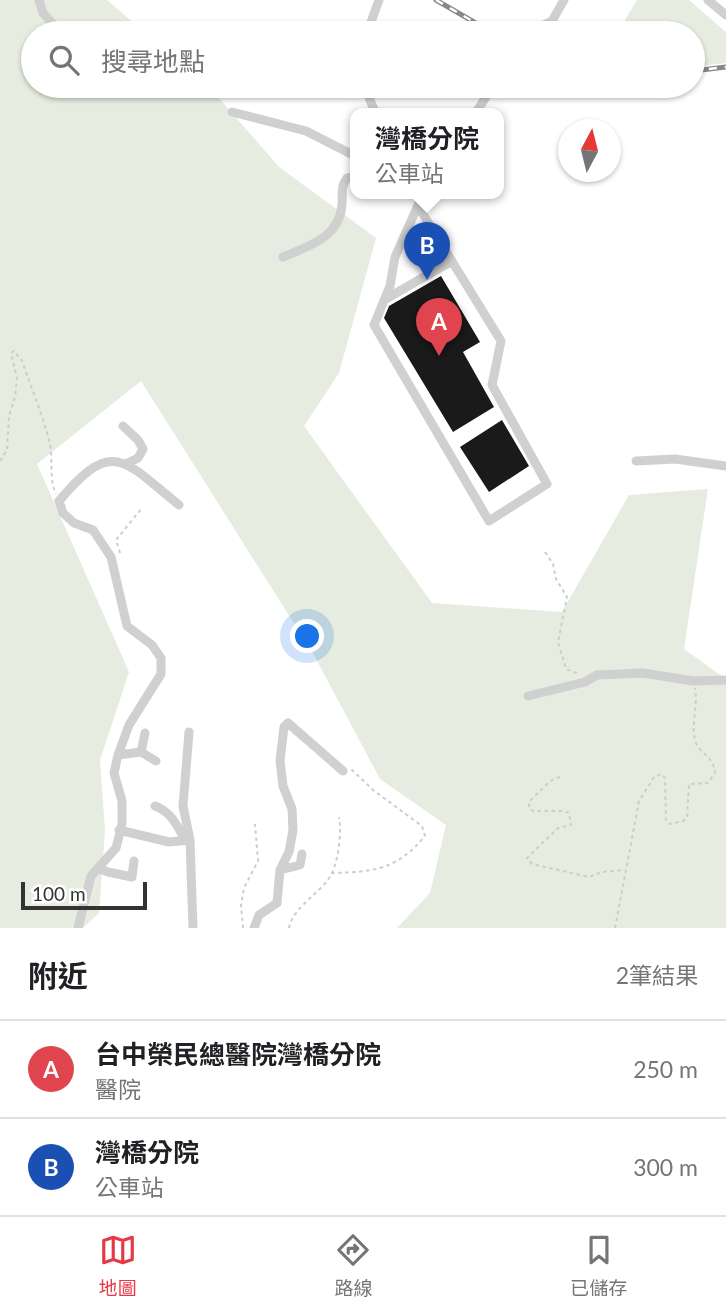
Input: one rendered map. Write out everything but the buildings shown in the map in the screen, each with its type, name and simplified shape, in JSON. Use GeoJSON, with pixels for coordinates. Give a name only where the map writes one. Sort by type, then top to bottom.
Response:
{"type":"FeatureCollection","features":[{"type":"Feature","properties":{"kind":"street"},"geometry":{"type":"LineString","coordinates":[[39,0],[43,12],[51,21]]}},
{"type":"Feature","properties":{"kind":"street"},"geometry":{"type":"LineString","coordinates":[[371,21],[379,0]]}},
{"type":"Feature","properties":{"kind":"street"},"geometry":{"type":"LineString","coordinates":[[552,21],[564,0]]}},
{"type":"Feature","properties":{"kind":"street"},"geometry":{"type":"LineString","coordinates":[[708,0],[726,15]]}},
{"type":"Feature","properties":{"kind":"street"},"geometry":{"type":"LineString","coordinates":[[232,112],[306,131],[350,153]]}},
{"type":"Feature","properties":{"kind":"street"},"geometry":{"type":"LineString","coordinates":[[283,257],[314,244],[336,227],[342,206],[342,187],[350,177]]}},
{"type":"Feature","properties":{"kind":"street"},"geometry":{"type":"LineString","coordinates":[[418,206],[501,341],[492,385],[547,484],[489,521],[374,325],[390,286],[395,257],[421,199]]}},
{"type":"Feature","properties":{"kind":"street"},"geometry":{"type":"LineString","coordinates":[[384,300],[452,261]]}},
{"type":"Feature","properties":{"kind":"street"},"geometry":{"type":"LineString","coordinates":[[123,426],[138,440],[143,449],[138,458],[127,464]]}},
{"type":"Feature","properties":{"kind":"street"},"geometry":{"type":"LineString","coordinates":[[636,461],[675,459],[726,466]]}},
{"type":"Feature","properties":{"kind":"street"},"geometry":{"type":"LineString","coordinates":[[78,928],[91,876],[116,848],[122,801],[114,773],[118,755],[129,726],[161,674],[161,658],[152,645],[127,626],[111,556],[93,530],[74,523],[63,513],[59,501],[92,468],[105,461],[127,464],[178,505]]}},
{"type":"Feature","properties":{"kind":"street"},"geometry":{"type":"LineString","coordinates":[[528,696],[585,682],[597,675],[643,673],[693,681],[726,680]]}},
{"type":"Feature","properties":{"kind":"street"},"geometry":{"type":"LineString","coordinates":[[254,928],[259,915],[277,903],[280,870],[289,852],[293,830],[292,809],[283,786],[280,761],[284,727],[288,723],[298,729],[343,771]]}},
{"type":"Feature","properties":{"kind":"street"},"geometry":{"type":"LineString","coordinates":[[189,732],[183,806],[193,928]]}},
{"type":"Feature","properties":{"kind":"street"},"geometry":{"type":"LineString","coordinates":[[141,752],[145,733]]}},
{"type":"Feature","properties":{"kind":"street"},"geometry":{"type":"LineString","coordinates":[[118,755],[141,752],[156,761]]}},
{"type":"Feature","properties":{"kind":"street"},"geometry":{"type":"LineString","coordinates":[[155,806],[175,821],[187,840]]}},
{"type":"Feature","properties":{"kind":"street"},"geometry":{"type":"LineString","coordinates":[[119,830],[169,842],[187,840]]}},
{"type":"Feature","properties":{"kind":"street"},"geometry":{"type":"LineString","coordinates":[[280,870],[300,865],[302,855]]}},
{"type":"Feature","properties":{"kind":"street"},"geometry":{"type":"LineString","coordinates":[[98,868],[108,873],[132,877],[134,861]]}},
{"type":"Feature","properties":{"kind":"path"},"geometry":{"type":"LineString","coordinates":[[0,461],[7,450],[9,416],[15,397],[17,378],[11,353],[13,351],[22,361],[50,441],[51,483],[59,501]]}},
{"type":"Feature","properties":{"kind":"path"},"geometry":{"type":"LineString","coordinates":[[115,570],[121,563],[116,540],[142,508]]}},
{"type":"Feature","properties":{"kind":"path"},"geometry":{"type":"LineString","coordinates":[[545,552],[567,597],[558,642],[566,669],[597,675]]}},
{"type":"Feature","properties":{"kind":"path"},"geometry":{"type":"LineString","coordinates":[[615,928],[639,801],[654,777],[661,774],[664,778],[666,820],[670,824],[687,818],[689,785],[708,783],[715,773],[714,763],[694,739],[697,700],[693,681]]}},
{"type":"Feature","properties":{"kind":"path"},"geometry":{"type":"LineString","coordinates":[[331,873],[359,873],[392,865],[415,849],[425,836],[422,826],[373,790],[351,768],[343,771]]}},
{"type":"Feature","properties":{"kind":"path"},"geometry":{"type":"LineString","coordinates":[[560,777],[550,781],[529,802],[529,808],[533,811],[569,813],[571,825],[558,828],[527,858],[532,864],[589,877],[602,872],[625,870]]}},
{"type":"Feature","properties":{"kind":"path"},"geometry":{"type":"LineString","coordinates":[[289,928],[289,923],[296,914],[330,878],[338,849],[339,817]]}},
{"type":"Feature","properties":{"kind":"path"},"geometry":{"type":"LineString","coordinates":[[243,928],[241,905],[244,888],[258,861],[255,824]]}},
{"type":"Feature","properties":{"kind":"shaded area"},"geometry":{"type":"Polygon","coordinates":[[[0,0],[107,0],[131,21],[21,21],[21,98],[219,98],[279,167],[376,238],[339,373],[304,426],[432,603],[562,612],[629,495],[708,489],[684,649],[726,679],[726,928],[397,928],[430,893],[446,825],[380,779],[314,655],[141,381],[37,464],[129,672],[100,760],[105,830],[99,913],[83,928],[0,928],[0,0]]]}},
{"type":"Feature","properties":{"kind":"shaded area"},"geometry":{"type":"Polygon","coordinates":[[[637,0],[689,0],[726,32],[726,63],[705,66],[705,21],[625,20],[637,0]]]}},
{"type":"Feature","properties":{"kind":"railway"},"geometry":{"type":"LineString","coordinates":[[436,0],[472,21]]}},
{"type":"Feature","properties":{"kind":"railway"},"geometry":{"type":"LineString","coordinates":[[705,70],[726,67]]}},
{"type":"Feature","properties":{"kind":"place","name":"灣橋分院"},"geometry":{"type":"Point","coordinates":[427,280]}},
{"type":"Feature","properties":{"kind":"place","name":"台中榮民總醫院灣橋分院"},"geometry":{"type":"Point","coordinates":[439,356]}}]}
